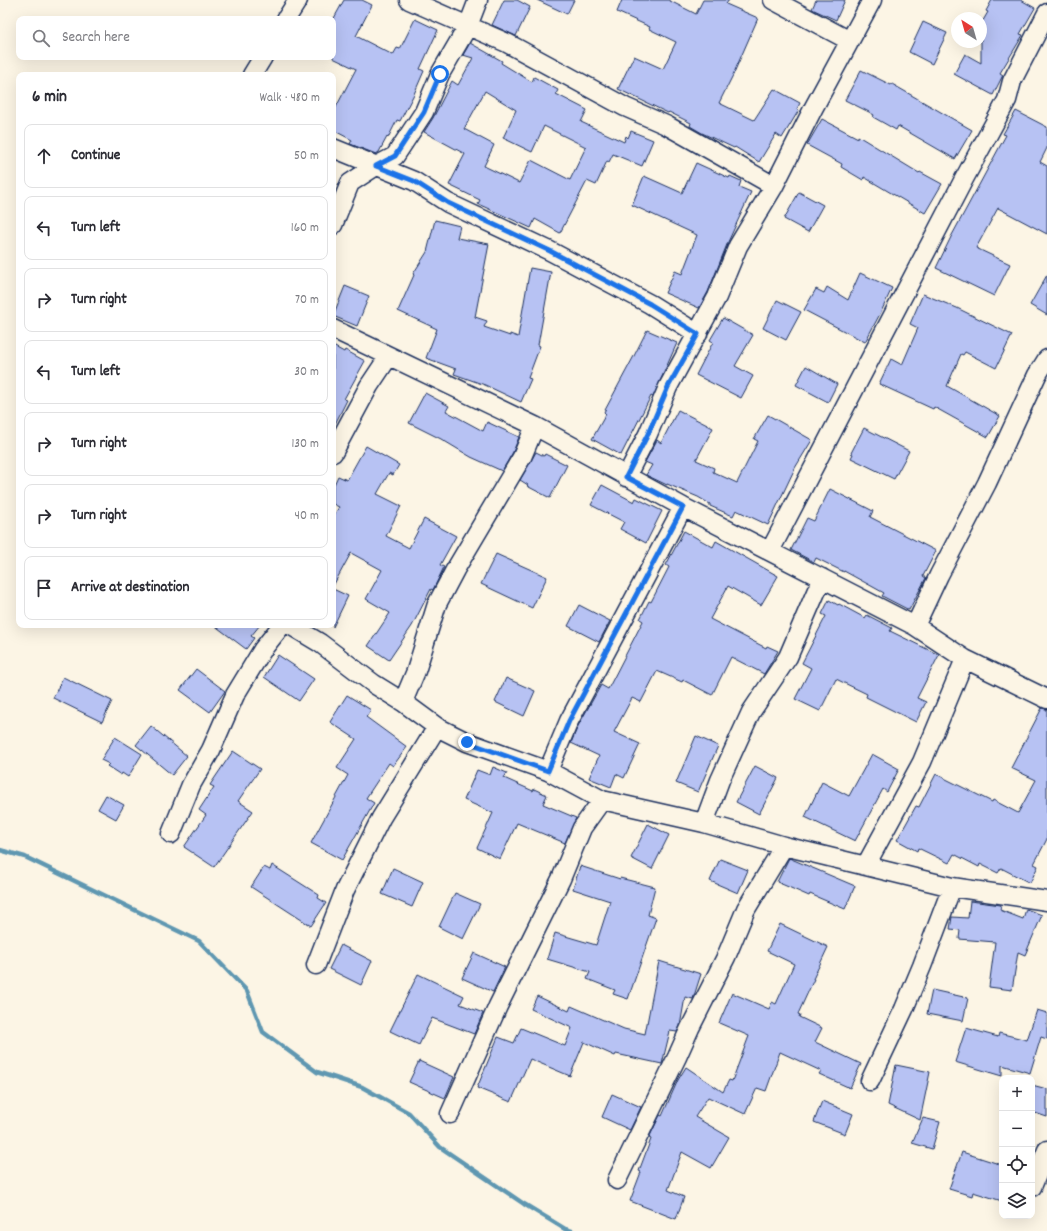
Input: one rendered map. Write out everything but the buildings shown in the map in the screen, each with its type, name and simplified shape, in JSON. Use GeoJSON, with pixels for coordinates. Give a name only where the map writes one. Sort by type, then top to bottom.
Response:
{"type":"FeatureCollection","features":[{"type":"Feature","properties":{"kind":"street"},"geometry":{"type":"LineString","coordinates":[[288,16],[298,0]]}},
{"type":"Feature","properties":{"kind":"street"},"geometry":{"type":"LineString","coordinates":[[408,0],[508,43],[626,108],[672,129],[774,186]]}},
{"type":"Feature","properties":{"kind":"street"},"geometry":{"type":"LineString","coordinates":[[336,218],[350,183],[376,166],[395,156],[424,112],[440,74],[468,26],[478,0]]}},
{"type":"Feature","properties":{"kind":"street"},"geometry":{"type":"LineString","coordinates":[[773,0],[850,41]]}},
{"type":"Feature","properties":{"kind":"street"},"geometry":{"type":"LineString","coordinates":[[626,477],[648,434],[668,387],[717,297],[738,246],[774,186],[814,107],[872,0]]}},
{"type":"Feature","properties":{"kind":"street"},"geometry":{"type":"LineString","coordinates":[[770,552],[964,179],[1007,100],[1012,81],[1047,12]]}},
{"type":"Feature","properties":{"kind":"street"},"geometry":{"type":"LineString","coordinates":[[254,72],[261,60]]}},
{"type":"Feature","properties":{"kind":"street"},"geometry":{"type":"LineString","coordinates":[[336,149],[414,181],[448,203],[550,251],[650,304],[698,334]]}},
{"type":"Feature","properties":{"kind":"street"},"geometry":{"type":"LineString","coordinates":[[336,330],[535,426],[626,477],[915,626],[965,659],[1047,699]]}},
{"type":"Feature","properties":{"kind":"street"},"geometry":{"type":"LineString","coordinates":[[336,448],[369,386],[389,356]]}},
{"type":"Feature","properties":{"kind":"street"},"geometry":{"type":"LineString","coordinates":[[915,626],[939,575],[987,483],[1037,376],[1047,359]]}},
{"type":"Feature","properties":{"kind":"street"},"geometry":{"type":"LineString","coordinates":[[403,702],[416,671],[437,604],[455,570],[522,457],[535,426]]}},
{"type":"Feature","properties":{"kind":"street"},"geometry":{"type":"LineString","coordinates":[[548,771],[569,721],[683,507]]}},
{"type":"Feature","properties":{"kind":"street"},"geometry":{"type":"LineString","coordinates":[[704,823],[720,780],[751,712],[788,657],[822,578]]}},
{"type":"Feature","properties":{"kind":"street"},"geometry":{"type":"LineString","coordinates":[[171,834],[191,785],[211,750],[235,695],[263,649],[280,628]]}},
{"type":"Feature","properties":{"kind":"street"},"geometry":{"type":"LineString","coordinates":[[295,628],[320,643],[374,684],[403,702],[437,727],[467,742],[548,771],[602,800],[704,823],[784,846],[952,887],[1047,901]]}},
{"type":"Feature","properties":{"kind":"street"},"geometry":{"type":"LineString","coordinates":[[866,865],[922,762],[965,659]]}},
{"type":"Feature","properties":{"kind":"street"},"geometry":{"type":"LineString","coordinates":[[316,965],[345,890],[381,818],[437,727]]}},
{"type":"Feature","properties":{"kind":"street"},"geometry":{"type":"LineString","coordinates":[[450,1114],[498,1006],[562,879],[582,828],[602,800]]}},
{"type":"Feature","properties":{"kind":"street"},"geometry":{"type":"LineString","coordinates":[[617,1180],[726,957],[746,909],[784,846]]}},
{"type":"Feature","properties":{"kind":"street"},"geometry":{"type":"LineString","coordinates":[[870,1081],[904,1009],[952,887]]}},
{"type":"Feature","properties":{"kind":"street"},"geometry":{"type":"LineString","coordinates":[[1034,1183],[1047,1150]]}},
{"type":"Feature","properties":{"kind":"waterway"},"geometry":{"type":"LineString","coordinates":[[0,850],[25,857],[199,941],[247,991],[263,1032],[317,1072],[362,1087],[409,1113],[440,1147],[524,1204],[565,1229],[572,1231]]}},
{"type":"Feature","properties":{"kind":"route"},"geometry":{"type":"LineString","coordinates":[[440,74],[424,112],[395,156],[376,166],[414,181],[448,203],[550,251],[650,304],[698,334],[668,387],[648,434],[626,477],[683,507],[569,721],[548,771],[467,742]]}}]}
